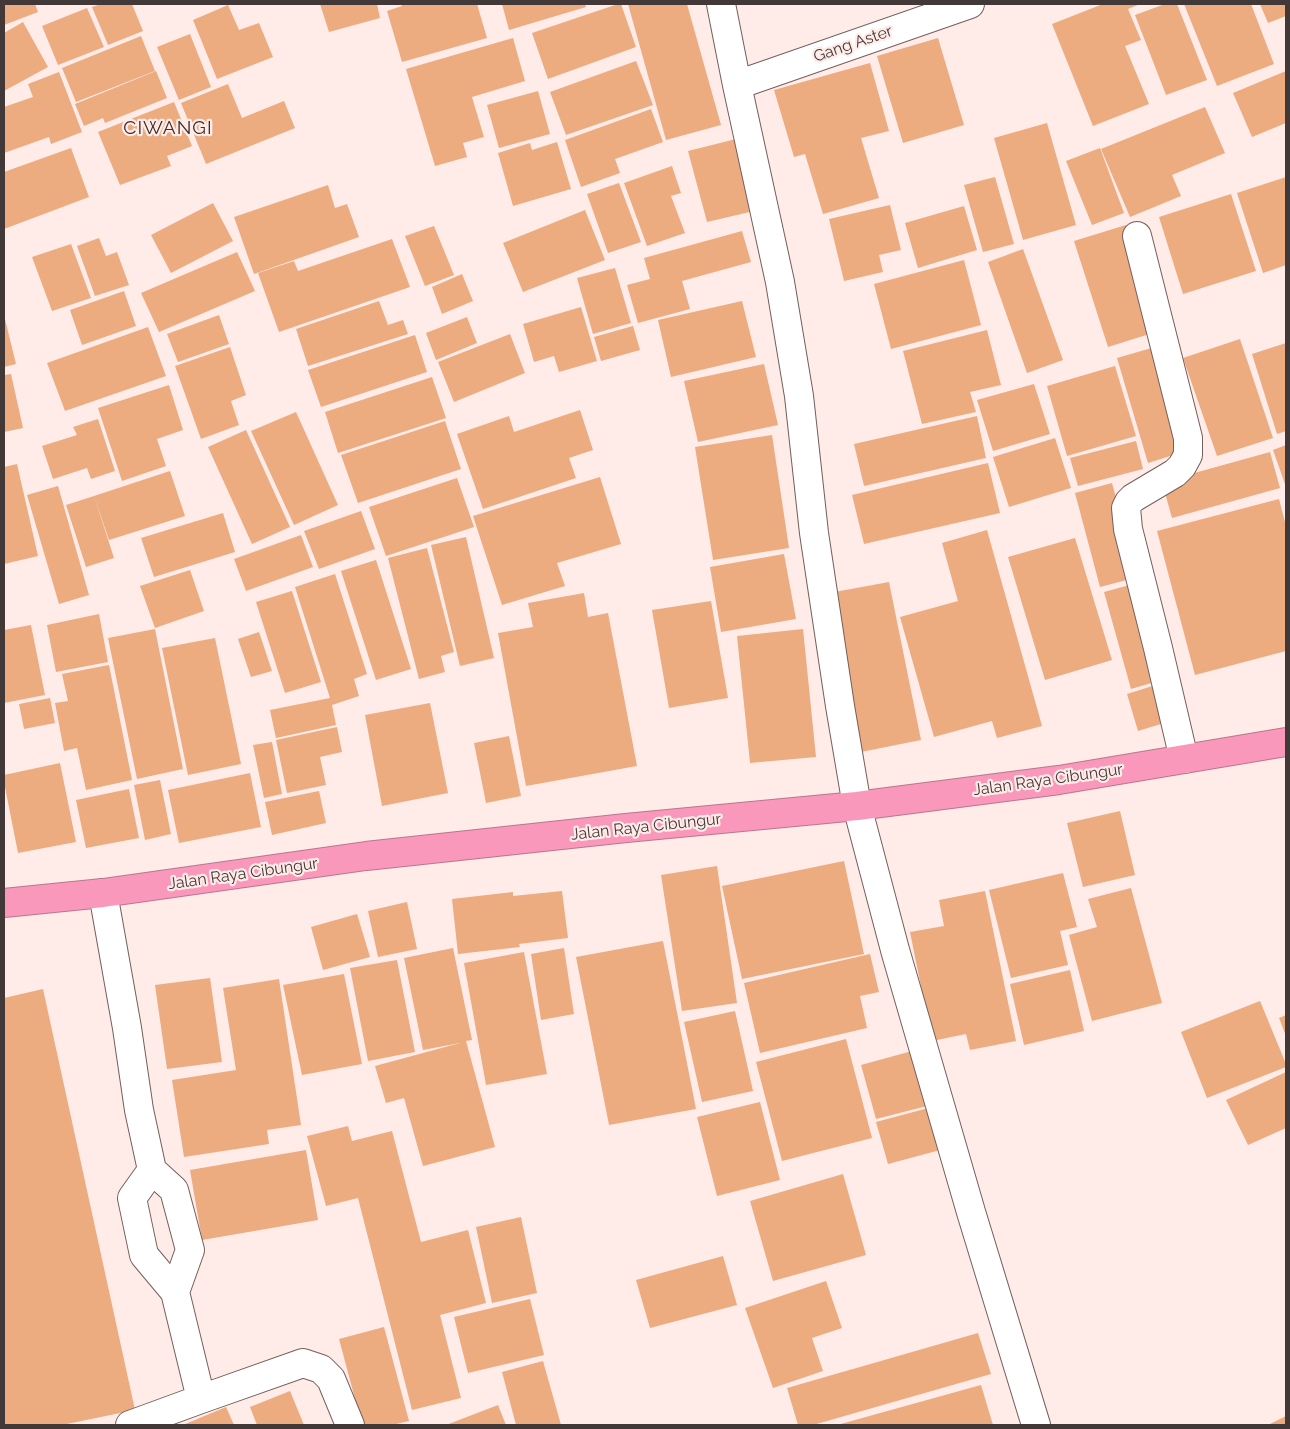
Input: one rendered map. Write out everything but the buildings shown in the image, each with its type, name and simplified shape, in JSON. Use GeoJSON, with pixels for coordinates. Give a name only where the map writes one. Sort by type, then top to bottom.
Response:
{"type":"FeatureCollection","features":[{"type":"Feature","properties":{"kind":"highway","name":"Jalan Raya Cibungur"},"geometry":{"type":"LineString","coordinates":[[4,903],[103,893],[366,856],[635,827],[857,806],[1059,780],[1286,742]]}},
{"type":"Feature","properties":{"kind":"street"},"geometry":{"type":"LineString","coordinates":[[721,4],[782,292],[799,396],[816,543],[857,806],[968,1203],[1036,1425]]}},
{"type":"Feature","properties":{"kind":"street","name":"Gang Aster"},"geometry":{"type":"LineString","coordinates":[[737,85],[970,4]]}},
{"type":"Feature","properties":{"kind":"street"},"geometry":{"type":"LineString","coordinates":[[1138,236],[1188,438],[1188,455],[1182,466],[1175,473],[1133,498],[1128,502],[1126,508],[1128,529],[1184,759]]}},
{"type":"Feature","properties":{"kind":"street"},"geometry":{"type":"LineString","coordinates":[[103,893],[127,1028],[139,1110],[152,1170],[174,1190],[190,1250],[175,1292]]}},
{"type":"Feature","properties":{"kind":"street"},"geometry":{"type":"LineString","coordinates":[[152,1170],[132,1198],[144,1255],[175,1292],[201,1399]]}},
{"type":"Feature","properties":{"kind":"street"},"geometry":{"type":"LineString","coordinates":[[138,1424],[201,1399],[303,1364],[321,1369],[331,1379],[350,1425]]}},
{"type":"Feature","properties":{"kind":"district","name":"CIWANGI"},"geometry":{"type":"Point","coordinates":[168,128]}}]}
